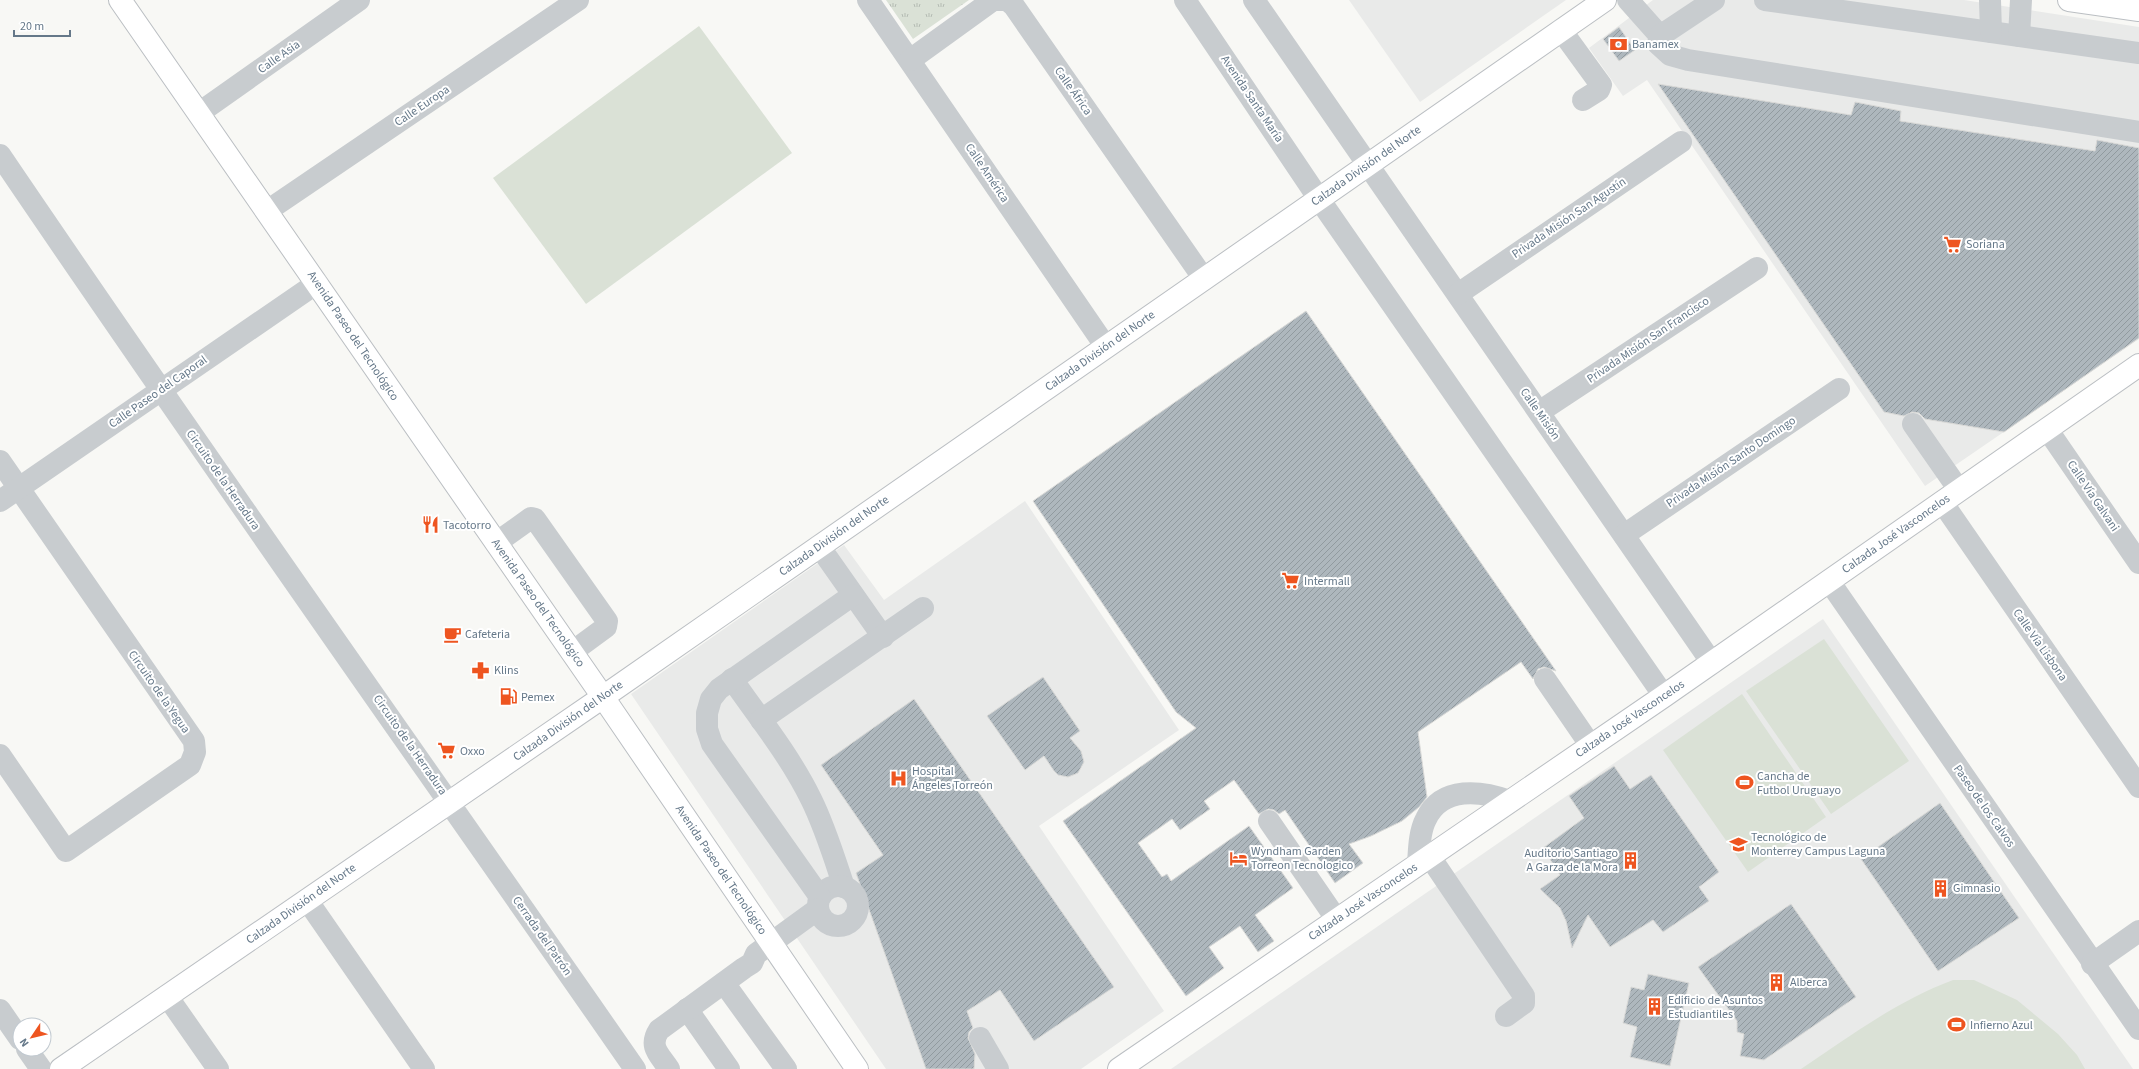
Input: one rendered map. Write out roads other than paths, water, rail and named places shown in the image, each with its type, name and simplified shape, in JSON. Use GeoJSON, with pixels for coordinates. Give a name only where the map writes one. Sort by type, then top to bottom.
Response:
{"type":"FeatureCollection","features":[{"type":"Feature","properties":{"kind":"main road","name":"Calzada División del Norte"},"geometry":{"type":"LineString","coordinates":[[61,1069],[603,697],[1605,0]]}},
{"type":"Feature","properties":{"kind":"main road"},"geometry":{"type":"LineString","coordinates":[[2069,0],[2139,10]]}},
{"type":"Feature","properties":{"kind":"main road","name":"Avenida Paseo del Tecnológico"},"geometry":{"type":"LineString","coordinates":[[127,2],[199,113],[603,697],[857,1069]]}},
{"type":"Feature","properties":{"kind":"main road","name":"Calzada José Vasconcelos"},"geometry":{"type":"LineString","coordinates":[[1119,1069],[1712,663],[2139,365]]}},
{"type":"Feature","properties":{"kind":"street","name":"Calle Asia"},"geometry":{"type":"LineString","coordinates":[[199,113],[359,0]]}},
{"type":"Feature","properties":{"kind":"street","name":"Calle Europa"},"geometry":{"type":"LineString","coordinates":[[267,211],[578,0]]}},
{"type":"Feature","properties":{"kind":"street","name":"Calle América"},"geometry":{"type":"LineString","coordinates":[[868,0],[1106,347]]}},
{"type":"Feature","properties":{"kind":"street","name":"Calle África"},"geometry":{"type":"LineString","coordinates":[[910,60],[993,0],[1006,0],[1014,6],[1204,279]]}},
{"type":"Feature","properties":{"kind":"street","name":"Avenida Santa María"},"geometry":{"type":"LineString","coordinates":[[1185,0],[1319,199]]}},
{"type":"Feature","properties":{"kind":"street"},"geometry":{"type":"LineString","coordinates":[[1254,0],[1369,165]]}},
{"type":"Feature","properties":{"kind":"street"},"geometry":{"type":"LineString","coordinates":[[1628,0],[1660,36]]}},
{"type":"Feature","properties":{"kind":"street"},"geometry":{"type":"LineString","coordinates":[[1714,0],[1660,36],[1658,44],[1670,55],[1688,60],[2139,132]]}},
{"type":"Feature","properties":{"kind":"street"},"geometry":{"type":"LineString","coordinates":[[1765,0],[2139,53]]}},
{"type":"Feature","properties":{"kind":"street"},"geometry":{"type":"LineString","coordinates":[[1990,0],[1991,32]]}},
{"type":"Feature","properties":{"kind":"street"},"geometry":{"type":"LineString","coordinates":[[2020,36],[2021,0]]}},
{"type":"Feature","properties":{"kind":"street"},"geometry":{"type":"LineString","coordinates":[[1561,30],[1601,85],[1599,90],[1583,100]]}},
{"type":"Feature","properties":{"kind":"street","name":"Privada Misión San Agustín"},"geometry":{"type":"LineString","coordinates":[[1458,294],[1681,142]]}},
{"type":"Feature","properties":{"kind":"street","name":"Circuito de la Herradura"},"geometry":{"type":"LineString","coordinates":[[0,155],[160,391],[450,802]]}},
{"type":"Feature","properties":{"kind":"street","name":"Calle Misión"},"geometry":{"type":"LineString","coordinates":[[1369,165],[1712,663]]}},
{"type":"Feature","properties":{"kind":"street"},"geometry":{"type":"LineString","coordinates":[[1319,199],[1664,696]]}},
{"type":"Feature","properties":{"kind":"street","name":"Privada Misión San Francisco"},"geometry":{"type":"LineString","coordinates":[[1539,412],[1757,268]]}},
{"type":"Feature","properties":{"kind":"street","name":"Calle Paseo del Caporal"},"geometry":{"type":"LineString","coordinates":[[0,501],[317,283]]}},
{"type":"Feature","properties":{"kind":"street","name":"Privada Misión Santo Domingo"},"geometry":{"type":"LineString","coordinates":[[1624,535],[1839,389]]}},
{"type":"Feature","properties":{"kind":"street","name":"Calle Vía Lisbona"},"geometry":{"type":"LineString","coordinates":[[1913,424],[1950,496],[2139,787]]}},
{"type":"Feature","properties":{"kind":"street","name":"Calle Vía Galvani"},"geometry":{"type":"LineString","coordinates":[[2047,429],[2139,563]]}},
{"type":"Feature","properties":{"kind":"street","name":"Circuito de la Yegua"},"geometry":{"type":"LineString","coordinates":[[0,461],[194,741],[195,752],[190,764],[66,851],[0,755]]}},
{"type":"Feature","properties":{"kind":"street"},"geometry":{"type":"LineString","coordinates":[[496,543],[531,518],[535,519],[603,615],[607,621],[607,626],[572,652]]}},
{"type":"Feature","properties":{"kind":"street"},"geometry":{"type":"LineString","coordinates":[[819,546],[883,637]]}},
{"type":"Feature","properties":{"kind":"street","name":"Paseo de los Calvos"},"geometry":{"type":"LineString","coordinates":[[1830,581],[2092,964],[2139,1030]]}},
{"type":"Feature","properties":{"kind":"street"},"geometry":{"type":"LineString","coordinates":[[833,926],[825,921],[819,903],[712,744],[707,729],[707,712],[711,699],[719,689],[854,595]]}},
{"type":"Feature","properties":{"kind":"street"},"geometry":{"type":"LineString","coordinates":[[761,720],[923,608]]}},
{"type":"Feature","properties":{"kind":"street"},"geometry":{"type":"LineString","coordinates":[[1545,678],[1591,746]]}},
{"type":"Feature","properties":{"kind":"street"},"geometry":{"type":"LineString","coordinates":[[732,679],[761,720],[810,797],[824,826],[844,887]]}},
{"type":"Feature","properties":{"kind":"street"},"geometry":{"type":"LineString","coordinates":[[1506,1016],[1524,1003],[1524,996],[1424,861],[1421,838],[1425,819],[1431,810],[1453,794],[1464,792],[1496,796],[1510,801]]}},
{"type":"Feature","properties":{"kind":"street","name":"Cerrada del Patrón"},"geometry":{"type":"LineString","coordinates":[[450,802],[635,1069]]}},
{"type":"Feature","properties":{"kind":"street"},"geometry":{"type":"LineString","coordinates":[[1269,822],[1337,920]]}},
{"type":"Feature","properties":{"kind":"street"},"geometry":{"type":"LineString","coordinates":[[669,1069],[654,1047],[654,1038],[659,1030],[752,962],[761,961],[773,947],[819,903],[826,889],[835,886],[844,887],[853,892],[857,902],[857,912],[852,920],[843,925],[833,926],[817,924],[773,947]]}},
{"type":"Feature","properties":{"kind":"street"},"geometry":{"type":"LineString","coordinates":[[307,900],[424,1069]]}},
{"type":"Feature","properties":{"kind":"street"},"geometry":{"type":"LineString","coordinates":[[2092,964],[2139,931]]}},
{"type":"Feature","properties":{"kind":"street"},"geometry":{"type":"LineString","coordinates":[[724,983],[786,1069]]}},
{"type":"Feature","properties":{"kind":"street"},"geometry":{"type":"LineString","coordinates":[[167,996],[218,1069]]}},
{"type":"Feature","properties":{"kind":"street"},"geometry":{"type":"LineString","coordinates":[[687,1009],[729,1069]]}},
{"type":"Feature","properties":{"kind":"street"},"geometry":{"type":"LineString","coordinates":[[0,1010],[12,1027]]}},
{"type":"Feature","properties":{"kind":"street"},"geometry":{"type":"LineString","coordinates":[[980,1038],[998,1069]]}},
{"type":"Feature","properties":{"kind":"street"},"geometry":{"type":"LineString","coordinates":[[33,1057],[41,1069]]}},
{"type":"Feature","properties":{"kind":"place","name":"Banamex"},"geometry":{"type":"Point","coordinates":[1619,44]}},
{"type":"Feature","properties":{"kind":"place","name":"Soriana"},"geometry":{"type":"Point","coordinates":[1953,244]}},
{"type":"Feature","properties":{"kind":"place","name":"Tacotorro"},"geometry":{"type":"Point","coordinates":[430,525]}},
{"type":"Feature","properties":{"kind":"place","name":"Intermall"},"geometry":{"type":"Point","coordinates":[1291,581]}},
{"type":"Feature","properties":{"kind":"place","name":"Cafeteria"},"geometry":{"type":"Point","coordinates":[452,634]}},
{"type":"Feature","properties":{"kind":"place","name":"Klins"},"geometry":{"type":"Point","coordinates":[481,670]}},
{"type":"Feature","properties":{"kind":"place","name":"Pemex"},"geometry":{"type":"Point","coordinates":[508,697]}},
{"type":"Feature","properties":{"kind":"place","name":"Oxxo"},"geometry":{"type":"Point","coordinates":[447,751]}},
{"type":"Feature","properties":{"kind":"place","name":"Hospital Ángeles Torreón"},"geometry":{"type":"Point","coordinates":[899,778]}},
{"type":"Feature","properties":{"kind":"place","name":"Cancha de Futbol Uruguayo"},"geometry":{"type":"Point","coordinates":[1744,783]}},
{"type":"Feature","properties":{"kind":"place","name":"Tecnológico de Monterrey Campus Laguna"},"geometry":{"type":"Point","coordinates":[1738,844]}},
{"type":"Feature","properties":{"kind":"place","name":"Wyndham Garden Torreon Tecnologico"},"geometry":{"type":"Point","coordinates":[1238,858]}},
{"type":"Feature","properties":{"kind":"place","name":"Auditorio Santiago A Garza de la Mora"},"geometry":{"type":"Point","coordinates":[1631,860]}},
{"type":"Feature","properties":{"kind":"place","name":"Gimnasio"},"geometry":{"type":"Point","coordinates":[1940,888]}},
{"type":"Feature","properties":{"kind":"place","name":"Alberca"},"geometry":{"type":"Point","coordinates":[1777,982]}},
{"type":"Feature","properties":{"kind":"place","name":"Edificio de Asuntos Estudiantiles"},"geometry":{"type":"Point","coordinates":[1655,1007]}},
{"type":"Feature","properties":{"kind":"place","name":"Infierno Azul"},"geometry":{"type":"Point","coordinates":[1957,1025]}}]}
